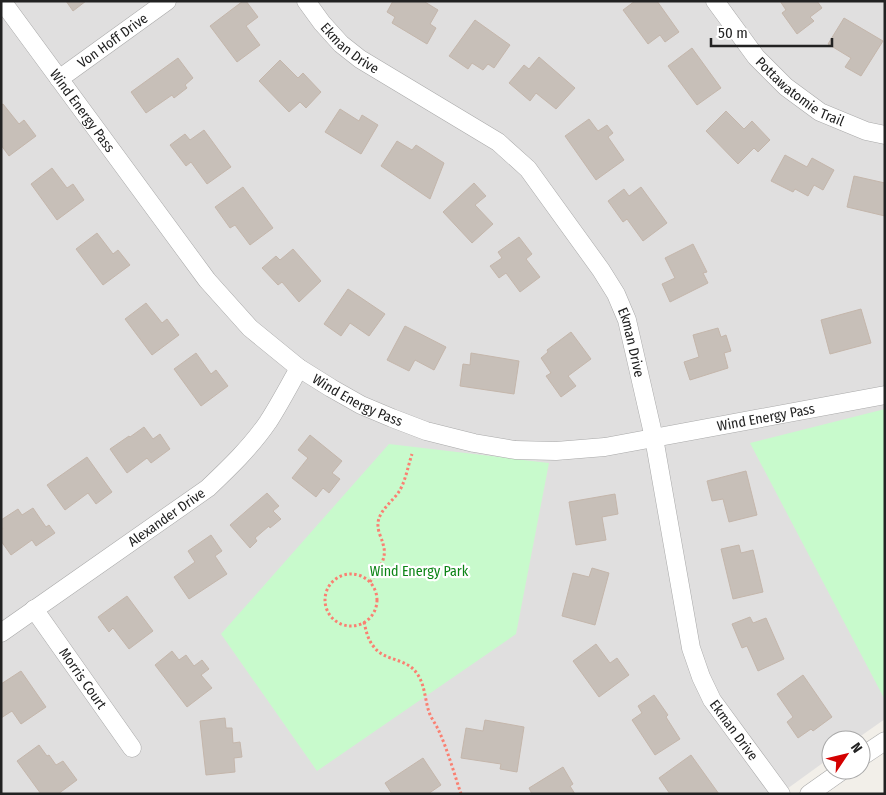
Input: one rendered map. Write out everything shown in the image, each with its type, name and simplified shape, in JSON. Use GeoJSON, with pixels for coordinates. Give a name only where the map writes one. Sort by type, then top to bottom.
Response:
{"type":"FeatureCollection","features":[{"type":"Feature","properties":{"kind":"street","name":"Wind Energy Pass"},"geometry":{"type":"LineString","coordinates":[[2,1],[207,280],[250,328],[299,368],[331,388],[392,418],[426,431],[474,443],[515,450],[556,451],[605,447],[885,396]]}},
{"type":"Feature","properties":{"kind":"street","name":"Von Hoff Drive"},"geometry":{"type":"LineString","coordinates":[[59,79],[167,1]]}},
{"type":"Feature","properties":{"kind":"street","name":"Ekman Drive"},"geometry":{"type":"LineString","coordinates":[[306,1],[341,44],[360,59],[498,142],[528,170],[601,270],[616,294],[627,320],[654,438],[691,648],[701,677],[712,700],[781,794]]}},
{"type":"Feature","properties":{"kind":"street","name":"Pottawatomie Trail"},"geometry":{"type":"LineString","coordinates":[[715,1],[756,57],[786,87],[820,112],[866,131],[885,134]]}},
{"type":"Feature","properties":{"kind":"street","name":"Alexander Drive"},"geometry":{"type":"LineString","coordinates":[[1,633],[208,488],[251,444],[267,423],[299,368]]}},
{"type":"Feature","properties":{"kind":"street","name":"Morris Court"},"geometry":{"type":"LineString","coordinates":[[34,609],[132,748]]}},
{"type":"Feature","properties":{"kind":"street"},"geometry":{"type":"LineString","coordinates":[[871,750],[885,741]]}},
{"type":"Feature","properties":{"kind":"street"},"geometry":{"type":"LineString","coordinates":[[809,794],[829,780]]}},
{"type":"Feature","properties":{"kind":"path"},"geometry":{"type":"LineString","coordinates":[[370,582],[381,566],[385,555],[378,525],[381,513],[398,493],[405,480],[412,454]]}},
{"type":"Feature","properties":{"kind":"path"},"geometry":{"type":"LineString","coordinates":[[354,574],[370,582],[377,598],[376,607],[364,622],[352,626],[343,625],[331,617],[325,600],[326,594],[336,578],[354,574]]}},
{"type":"Feature","properties":{"kind":"path"},"geometry":{"type":"LineString","coordinates":[[364,622],[368,638],[378,652],[404,662],[417,674],[422,683],[429,714],[438,729],[461,794]]}},
{"type":"Feature","properties":{"kind":"shaded area"},"geometry":{"type":"Polygon","coordinates":[[[1,1],[885,1],[885,719],[869,730],[821,730],[821,764],[780,794],[1,794],[1,1]]]}},
{"type":"Feature","properties":{"kind":"green space"},"geometry":{"type":"Polygon","coordinates":[[[885,409],[885,700],[750,443],[885,409]]]}},
{"type":"Feature","properties":{"kind":"green space","name":"Wind Energy Park"},"geometry":{"type":"Polygon","coordinates":[[[389,444],[549,463],[516,634],[317,771],[221,634],[389,444]]]}},
{"type":"Feature","properties":{"kind":"building"},"geometry":{"type":"Polygon","coordinates":[[[66,1],[86,1],[73,11],[66,1]]]}},
{"type":"Feature","properties":{"kind":"building"},"geometry":{"type":"Polygon","coordinates":[[[243,1],[246,1],[258,17],[246,26],[260,45],[237,62],[210,26],[243,1]]]}},
{"type":"Feature","properties":{"kind":"building"},"geometry":{"type":"Polygon","coordinates":[[[393,1],[426,1],[438,10],[430,24],[436,28],[427,44],[392,23],[395,17],[387,12],[393,1]]]}},
{"type":"Feature","properties":{"kind":"building"},"geometry":{"type":"Polygon","coordinates":[[[635,1],[657,1],[679,32],[665,42],[660,35],[648,44],[623,10],[635,1]]]}},
{"type":"Feature","properties":{"kind":"building"},"geometry":{"type":"Polygon","coordinates":[[[780,1],[817,1],[822,8],[810,17],[814,21],[797,34],[782,13],[786,10],[780,1]]]}},
{"type":"Feature","properties":{"kind":"building"},"geometry":{"type":"Polygon","coordinates":[[[844,18],[883,41],[861,76],[845,67],[851,58],[828,44],[844,18]]]}},
{"type":"Feature","properties":{"kind":"building"},"geometry":{"type":"Polygon","coordinates":[[[475,20],[510,45],[494,68],[488,64],[483,70],[472,63],[468,69],[449,56],[475,20]]]}},
{"type":"Feature","properties":{"kind":"building"},"geometry":{"type":"Polygon","coordinates":[[[692,48],[721,88],[697,105],[668,66],[692,48]]]}},
{"type":"Feature","properties":{"kind":"building"},"geometry":{"type":"Polygon","coordinates":[[[539,57],[575,88],[556,109],[536,93],[530,101],[509,83],[524,65],[529,69],[539,57]]]}},
{"type":"Feature","properties":{"kind":"building"},"geometry":{"type":"Polygon","coordinates":[[[178,58],[193,78],[185,85],[187,88],[174,98],[172,95],[146,113],[131,92],[178,58]]]}},
{"type":"Feature","properties":{"kind":"building"},"geometry":{"type":"Polygon","coordinates":[[[280,60],[298,78],[303,73],[321,92],[306,108],[300,102],[289,112],[259,81],[280,60]]]}},
{"type":"Feature","properties":{"kind":"building"},"geometry":{"type":"Polygon","coordinates":[[[3,104],[19,124],[24,120],[36,136],[9,156],[1,145],[1,105],[3,104]]]}},
{"type":"Feature","properties":{"kind":"building"},"geometry":{"type":"Polygon","coordinates":[[[340,109],[359,121],[362,115],[378,125],[361,154],[325,132],[340,109]]]}},
{"type":"Feature","properties":{"kind":"building"},"geometry":{"type":"Polygon","coordinates":[[[726,111],[744,129],[752,121],[770,140],[758,152],[754,148],[738,164],[706,131],[726,111]]]}},
{"type":"Feature","properties":{"kind":"building"},"geometry":{"type":"Polygon","coordinates":[[[589,119],[598,131],[607,125],[613,133],[608,137],[624,160],[596,180],[565,136],[589,119]]]}},
{"type":"Feature","properties":{"kind":"building"},"geometry":{"type":"Polygon","coordinates":[[[204,130],[231,167],[207,184],[191,162],[186,166],[170,145],[185,134],[190,140],[204,130]]]}},
{"type":"Feature","properties":{"kind":"building"},"geometry":{"type":"Polygon","coordinates":[[[397,141],[412,150],[416,145],[444,163],[430,199],[381,166],[397,141]]]}},
{"type":"Feature","properties":{"kind":"building"},"geometry":{"type":"Polygon","coordinates":[[[785,155],[807,167],[812,158],[834,170],[823,190],[814,185],[808,196],[795,189],[793,192],[771,181],[785,155]]]}},
{"type":"Feature","properties":{"kind":"building"},"geometry":{"type":"Polygon","coordinates":[[[52,168],[67,188],[73,184],[84,200],[57,220],[31,184],[52,168]]]}},
{"type":"Feature","properties":{"kind":"building"},"geometry":{"type":"Polygon","coordinates":[[[854,176],[885,183],[885,216],[847,207],[854,176]]]}},
{"type":"Feature","properties":{"kind":"building"},"geometry":{"type":"Polygon","coordinates":[[[474,183],[486,196],[475,205],[493,224],[472,243],[443,212],[474,183]]]}},
{"type":"Feature","properties":{"kind":"building"},"geometry":{"type":"Polygon","coordinates":[[[243,187],[273,228],[250,245],[235,225],[230,228],[215,207],[243,187]]]}},
{"type":"Feature","properties":{"kind":"building"},"geometry":{"type":"Polygon","coordinates":[[[641,187],[667,223],[643,241],[627,219],[623,222],[608,201],[624,189],[629,196],[641,187]]]}},
{"type":"Feature","properties":{"kind":"building"},"geometry":{"type":"Polygon","coordinates":[[[97,233],[113,254],[118,250],[130,265],[103,285],[76,249],[97,233]]]}},
{"type":"Feature","properties":{"kind":"building"},"geometry":{"type":"Polygon","coordinates":[[[519,237],[532,254],[526,259],[540,277],[520,292],[506,273],[499,278],[490,266],[502,258],[498,252],[519,237]]]}},
{"type":"Feature","properties":{"kind":"building"},"geometry":{"type":"Polygon","coordinates":[[[693,244],[707,272],[703,273],[708,283],[670,302],[662,284],[675,278],[665,258],[693,244]]]}},
{"type":"Feature","properties":{"kind":"building"},"geometry":{"type":"Polygon","coordinates":[[[293,249],[321,281],[299,302],[282,282],[278,285],[262,268],[276,256],[280,260],[293,249]]]}},
{"type":"Feature","properties":{"kind":"building"},"geometry":{"type":"Polygon","coordinates":[[[348,289],[385,314],[369,336],[350,323],[341,336],[324,324],[348,289]]]}},
{"type":"Feature","properties":{"kind":"building"},"geometry":{"type":"Polygon","coordinates":[[[146,303],[162,323],[167,319],[179,335],[152,355],[125,319],[146,303]]]}},
{"type":"Feature","properties":{"kind":"building"},"geometry":{"type":"Polygon","coordinates":[[[861,309],[871,343],[830,354],[821,320],[861,309]]]}},
{"type":"Feature","properties":{"kind":"building"},"geometry":{"type":"Polygon","coordinates":[[[405,326],[446,347],[434,370],[415,360],[409,371],[387,360],[405,326]]]}},
{"type":"Feature","properties":{"kind":"building"},"geometry":{"type":"Polygon","coordinates":[[[718,328],[721,337],[726,335],[731,351],[724,353],[728,368],[690,380],[684,362],[699,357],[693,335],[718,328]]]}},
{"type":"Feature","properties":{"kind":"building"},"geometry":{"type":"Polygon","coordinates":[[[571,332],[591,359],[568,376],[576,386],[561,397],[546,376],[551,373],[541,358],[548,352],[547,350],[571,332]]]}},
{"type":"Feature","properties":{"kind":"building"},"geometry":{"type":"Polygon","coordinates":[[[196,353],[211,374],[216,370],[228,386],[201,406],[174,369],[196,353]]]}},
{"type":"Feature","properties":{"kind":"building"},"geometry":{"type":"Polygon","coordinates":[[[471,353],[519,361],[514,394],[460,386],[463,364],[470,365],[471,353]]]}},
{"type":"Feature","properties":{"kind":"building"},"geometry":{"type":"Polygon","coordinates":[[[144,427],[153,439],[160,434],[170,449],[151,463],[147,458],[127,473],[110,449],[144,427]]]}},
{"type":"Feature","properties":{"kind":"building"},"geometry":{"type":"Polygon","coordinates":[[[310,435],[342,461],[332,473],[340,479],[329,493],[323,488],[316,497],[292,478],[308,458],[298,450],[310,435]]]}},
{"type":"Feature","properties":{"kind":"building"},"geometry":{"type":"Polygon","coordinates":[[[87,457],[112,492],[96,504],[88,493],[65,510],[47,485],[87,457]]]}},
{"type":"Feature","properties":{"kind":"building"},"geometry":{"type":"Polygon","coordinates":[[[746,471],[757,515],[729,522],[723,499],[712,501],[707,481],[746,471]]]}},
{"type":"Feature","properties":{"kind":"building"},"geometry":{"type":"Polygon","coordinates":[[[267,493],[279,506],[273,511],[281,519],[255,538],[257,541],[250,548],[230,525],[267,493]]]}},
{"type":"Feature","properties":{"kind":"building"},"geometry":{"type":"Polygon","coordinates":[[[615,494],[618,514],[602,517],[606,540],[576,545],[569,502],[615,494]]]}},
{"type":"Feature","properties":{"kind":"building"},"geometry":{"type":"Polygon","coordinates":[[[33,508],[46,527],[49,525],[55,533],[36,546],[32,540],[11,555],[1,541],[1,530],[3,529],[1,520],[18,509],[22,515],[33,508]]]}},
{"type":"Feature","properties":{"kind":"building"},"geometry":{"type":"Polygon","coordinates":[[[211,535],[222,551],[215,556],[227,574],[189,599],[174,577],[195,562],[188,551],[211,535]]]}},
{"type":"Feature","properties":{"kind":"building"},"geometry":{"type":"Polygon","coordinates":[[[739,545],[741,553],[753,550],[763,592],[733,599],[721,549],[739,545]]]}},
{"type":"Feature","properties":{"kind":"building"},"geometry":{"type":"Polygon","coordinates":[[[592,568],[609,573],[595,625],[562,616],[573,573],[589,577],[592,568]]]}},
{"type":"Feature","properties":{"kind":"building"},"geometry":{"type":"Polygon","coordinates":[[[127,596],[153,631],[129,649],[113,628],[109,632],[98,617],[127,596]]]}},
{"type":"Feature","properties":{"kind":"building"},"geometry":{"type":"Polygon","coordinates":[[[750,617],[753,623],[766,618],[784,659],[758,671],[747,646],[742,648],[732,624],[750,617]]]}},
{"type":"Feature","properties":{"kind":"building"},"geometry":{"type":"Polygon","coordinates":[[[596,644],[610,663],[617,658],[629,675],[599,697],[573,661],[596,644]]]}},
{"type":"Feature","properties":{"kind":"building"},"geometry":{"type":"Polygon","coordinates":[[[172,651],[179,660],[186,655],[194,666],[202,660],[209,669],[201,675],[212,688],[187,707],[155,665],[172,651]]]}},
{"type":"Feature","properties":{"kind":"building"},"geometry":{"type":"Polygon","coordinates":[[[21,671],[46,707],[21,724],[12,711],[1,718],[1,684],[21,671]]]}},
{"type":"Feature","properties":{"kind":"building"},"geometry":{"type":"Polygon","coordinates":[[[803,675],[832,717],[813,731],[811,729],[798,738],[787,722],[793,717],[777,694],[803,675]]]}},
{"type":"Feature","properties":{"kind":"building"},"geometry":{"type":"Polygon","coordinates":[[[654,695],[668,715],[666,717],[680,739],[655,755],[632,720],[642,713],[638,706],[654,695]]]}},
{"type":"Feature","properties":{"kind":"building"},"geometry":{"type":"Polygon","coordinates":[[[225,718],[226,728],[232,728],[233,743],[240,742],[242,757],[234,758],[235,772],[206,775],[200,721],[225,718]]]}},
{"type":"Feature","properties":{"kind":"building"},"geometry":{"type":"Polygon","coordinates":[[[485,720],[524,727],[517,772],[500,769],[501,764],[461,758],[466,728],[483,731],[485,720]]]}},
{"type":"Feature","properties":{"kind":"building"},"geometry":{"type":"Polygon","coordinates":[[[39,745],[56,765],[63,761],[77,780],[58,794],[41,794],[17,761],[39,745]]]}},
{"type":"Feature","properties":{"kind":"building"},"geometry":{"type":"Polygon","coordinates":[[[691,755],[719,794],[670,794],[659,778],[691,755]]]}},
{"type":"Feature","properties":{"kind":"building"},"geometry":{"type":"Polygon","coordinates":[[[423,758],[441,785],[428,794],[392,794],[385,783],[423,758]]]}},
{"type":"Feature","properties":{"kind":"building"},"geometry":{"type":"Polygon","coordinates":[[[563,767],[573,784],[570,786],[575,794],[532,794],[529,788],[563,767]]]}}]}
